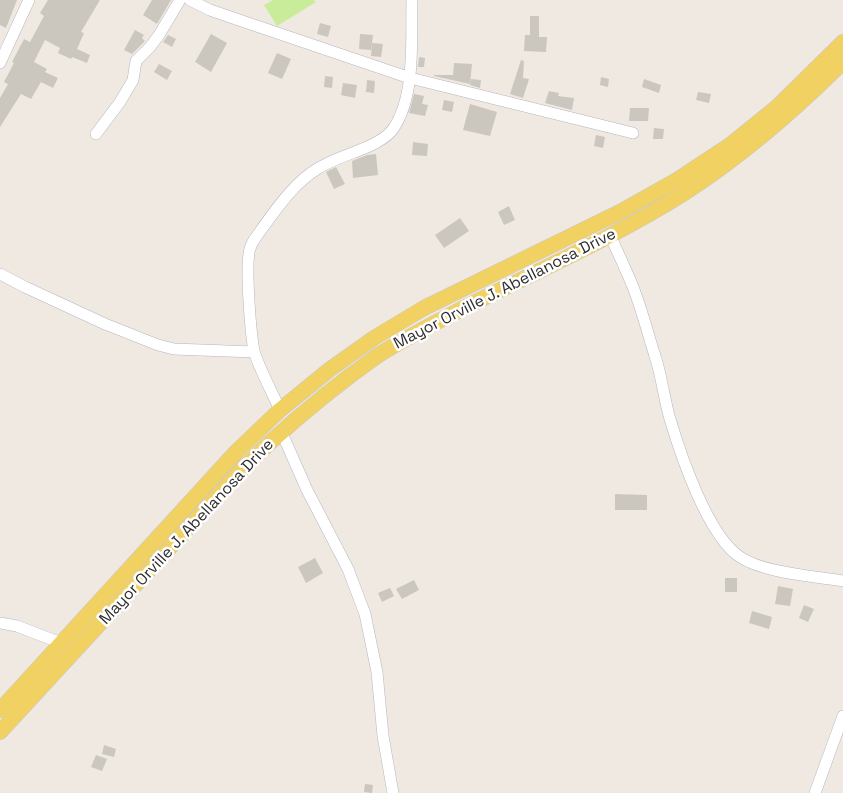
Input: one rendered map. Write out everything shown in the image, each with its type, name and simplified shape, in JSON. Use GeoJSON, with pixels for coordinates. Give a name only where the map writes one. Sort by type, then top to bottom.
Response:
{"type":"FeatureCollection","features":[{"type":"Feature","properties":{"kind":"main road","name":"Mayor Orville J. Abellanosa Drive"},"geometry":{"type":"LineString","coordinates":[[0,710],[236,452],[280,410],[329,370],[374,338],[424,308],[620,212],[677,180],[730,145],[777,107],[843,42]]}},
{"type":"Feature","properties":{"kind":"main road","name":"Mayor Orville J. Abellanosa Drive"},"geometry":{"type":"LineString","coordinates":[[0,732],[245,466],[281,431],[336,386],[383,352],[431,324],[610,235],[685,192],[741,154],[786,116],[843,62]]}},
{"type":"Feature","properties":{"kind":"main road"},"geometry":{"type":"LineString","coordinates":[[424,308],[431,324]]}},
{"type":"Feature","properties":{"kind":"main road"},"geometry":{"type":"LineString","coordinates":[[176,518],[188,528]]}},
{"type":"Feature","properties":{"kind":"street"},"geometry":{"type":"LineString","coordinates":[[0,63],[29,0]]}},
{"type":"Feature","properties":{"kind":"street"},"geometry":{"type":"LineString","coordinates":[[96,134],[120,102],[133,80],[136,62],[159,35],[180,0]]}},
{"type":"Feature","properties":{"kind":"street"},"geometry":{"type":"LineString","coordinates":[[190,0],[224,15],[410,78],[633,133]]}},
{"type":"Feature","properties":{"kind":"street"},"geometry":{"type":"LineString","coordinates":[[280,410],[254,352],[248,253],[251,245],[298,184],[316,169],[386,138],[392,130],[403,110],[410,78],[412,0]]}},
{"type":"Feature","properties":{"kind":"street"},"geometry":{"type":"LineString","coordinates":[[610,235],[634,288],[656,360],[670,419],[684,459],[709,517],[718,532],[731,550],[754,564],[772,570],[843,581]]}},
{"type":"Feature","properties":{"kind":"street"},"geometry":{"type":"LineString","coordinates":[[0,274],[105,324],[158,345],[174,349],[254,352]]}},
{"type":"Feature","properties":{"kind":"street"},"geometry":{"type":"LineString","coordinates":[[281,431],[307,490],[348,569],[365,614],[377,672],[383,736],[393,793]]}},
{"type":"Feature","properties":{"kind":"street"},"geometry":{"type":"LineString","coordinates":[[0,623],[17,626],[61,644]]}},
{"type":"Feature","properties":{"kind":"street"},"geometry":{"type":"LineString","coordinates":[[815,793],[843,716]]}},
{"type":"Feature","properties":{"kind":"green space"},"geometry":{"type":"Polygon","coordinates":[[[273,0],[314,0],[316,2],[277,26],[264,5],[273,0]]]}},
{"type":"Feature","properties":{"kind":"building"},"geometry":{"type":"Polygon","coordinates":[[[0,0],[17,0],[6,28],[0,25],[0,0]]]}},
{"type":"Feature","properties":{"kind":"building"},"geometry":{"type":"Polygon","coordinates":[[[48,0],[100,0],[81,32],[84,33],[77,49],[90,55],[87,63],[58,53],[60,48],[45,40],[34,62],[47,69],[45,72],[58,78],[53,88],[41,82],[31,99],[21,94],[0,127],[0,98],[8,84],[4,82],[24,39],[30,42],[44,16],[40,13],[48,0]]]}},
{"type":"Feature","properties":{"kind":"building"},"geometry":{"type":"Polygon","coordinates":[[[152,0],[171,0],[157,24],[143,15],[152,0]]]}},
{"type":"Feature","properties":{"kind":"building"},"geometry":{"type":"Polygon","coordinates":[[[530,16],[539,16],[539,37],[547,37],[546,52],[524,51],[525,35],[530,35],[530,16]]]}},
{"type":"Feature","properties":{"kind":"building"},"geometry":{"type":"Polygon","coordinates":[[[320,23],[331,26],[328,37],[317,34],[320,23]]]}},
{"type":"Feature","properties":{"kind":"building"},"geometry":{"type":"Polygon","coordinates":[[[135,30],[144,35],[142,38],[145,41],[132,54],[124,50],[135,30]]]}},
{"type":"Feature","properties":{"kind":"building"},"geometry":{"type":"Polygon","coordinates":[[[211,34],[227,43],[211,72],[195,62],[211,34]]]}},
{"type":"Feature","properties":{"kind":"building"},"geometry":{"type":"Polygon","coordinates":[[[360,34],[373,35],[371,50],[359,49],[360,34]]]}},
{"type":"Feature","properties":{"kind":"building"},"geometry":{"type":"Polygon","coordinates":[[[168,35],[176,39],[172,47],[163,42],[168,35]]]}},
{"type":"Feature","properties":{"kind":"building"},"geometry":{"type":"Polygon","coordinates":[[[372,43],[383,44],[381,57],[371,56],[372,43]]]}},
{"type":"Feature","properties":{"kind":"building"},"geometry":{"type":"Polygon","coordinates":[[[277,53],[291,59],[282,79],[268,73],[277,53]]]}},
{"type":"Feature","properties":{"kind":"building"},"geometry":{"type":"Polygon","coordinates":[[[419,57],[425,58],[424,67],[418,67],[419,57]]]}},
{"type":"Feature","properties":{"kind":"building"},"geometry":{"type":"Polygon","coordinates":[[[521,60],[524,61],[523,78],[529,79],[523,98],[510,94],[521,60]]]}},
{"type":"Feature","properties":{"kind":"building"},"geometry":{"type":"Polygon","coordinates":[[[454,63],[472,64],[470,84],[434,76],[453,75],[454,63]]]}},
{"type":"Feature","properties":{"kind":"building"},"geometry":{"type":"Polygon","coordinates":[[[159,64],[172,71],[167,80],[154,72],[159,64]]]}},
{"type":"Feature","properties":{"kind":"building"},"geometry":{"type":"Polygon","coordinates":[[[325,76],[333,77],[332,88],[324,87],[325,76]]]}},
{"type":"Feature","properties":{"kind":"building"},"geometry":{"type":"Polygon","coordinates":[[[601,77],[609,79],[608,87],[600,85],[601,77]]]}},
{"type":"Feature","properties":{"kind":"building"},"geometry":{"type":"Polygon","coordinates":[[[471,79],[481,80],[480,88],[470,85],[471,79]]]}},
{"type":"Feature","properties":{"kind":"building"},"geometry":{"type":"Polygon","coordinates":[[[644,79],[661,85],[659,93],[642,87],[644,79]]]}},
{"type":"Feature","properties":{"kind":"building"},"geometry":{"type":"Polygon","coordinates":[[[367,80],[375,81],[374,93],[366,92],[367,80]]]}},
{"type":"Feature","properties":{"kind":"building"},"geometry":{"type":"Polygon","coordinates":[[[343,83],[357,85],[355,98],[341,95],[343,83]]]}},
{"type":"Feature","properties":{"kind":"building"},"geometry":{"type":"Polygon","coordinates":[[[549,91],[559,93],[558,96],[574,98],[572,110],[545,103],[549,91]]]}},
{"type":"Feature","properties":{"kind":"building"},"geometry":{"type":"Polygon","coordinates":[[[698,92],[711,94],[709,103],[696,100],[698,92]]]}},
{"type":"Feature","properties":{"kind":"building"},"geometry":{"type":"Polygon","coordinates":[[[414,94],[424,96],[422,104],[428,105],[425,116],[409,113],[414,94]]]}},
{"type":"Feature","properties":{"kind":"building"},"geometry":{"type":"Polygon","coordinates":[[[444,100],[454,102],[452,112],[442,110],[444,100]]]}},
{"type":"Feature","properties":{"kind":"building"},"geometry":{"type":"Polygon","coordinates":[[[470,104],[497,112],[490,136],[463,130],[470,104]]]}},
{"type":"Feature","properties":{"kind":"building"},"geometry":{"type":"Polygon","coordinates":[[[630,108],[649,108],[648,121],[629,121],[630,108]]]}},
{"type":"Feature","properties":{"kind":"building"},"geometry":{"type":"Polygon","coordinates":[[[654,128],[664,129],[663,139],[653,139],[654,128]]]}},
{"type":"Feature","properties":{"kind":"building"},"geometry":{"type":"Polygon","coordinates":[[[596,135],[605,137],[603,148],[594,146],[596,135]]]}},
{"type":"Feature","properties":{"kind":"building"},"geometry":{"type":"Polygon","coordinates":[[[413,142],[428,144],[427,156],[412,155],[413,142]]]}},
{"type":"Feature","properties":{"kind":"building"},"geometry":{"type":"Polygon","coordinates":[[[376,154],[378,175],[353,178],[352,161],[367,155],[376,154]]]}},
{"type":"Feature","properties":{"kind":"building"},"geometry":{"type":"Polygon","coordinates":[[[336,167],[345,184],[334,189],[326,172],[336,167]]]}},
{"type":"Feature","properties":{"kind":"building"},"geometry":{"type":"Polygon","coordinates":[[[509,206],[515,220],[504,225],[498,212],[509,206]]]}},
{"type":"Feature","properties":{"kind":"building"},"geometry":{"type":"Polygon","coordinates":[[[460,218],[469,231],[444,248],[435,235],[460,218]]]}},
{"type":"Feature","properties":{"kind":"building"},"geometry":{"type":"Polygon","coordinates":[[[615,494],[647,495],[647,510],[615,510],[615,494]]]}},
{"type":"Feature","properties":{"kind":"building"},"geometry":{"type":"Polygon","coordinates":[[[315,558],[323,573],[306,583],[298,567],[315,558]]]}},
{"type":"Feature","properties":{"kind":"building"},"geometry":{"type":"Polygon","coordinates":[[[725,578],[737,578],[737,592],[725,592],[725,578]]]}},
{"type":"Feature","properties":{"kind":"building"},"geometry":{"type":"Polygon","coordinates":[[[414,580],[419,590],[402,599],[396,589],[414,580]]]}},
{"type":"Feature","properties":{"kind":"building"},"geometry":{"type":"Polygon","coordinates":[[[778,586],[793,589],[790,606],[775,604],[778,586]]]}},
{"type":"Feature","properties":{"kind":"building"},"geometry":{"type":"Polygon","coordinates":[[[390,588],[394,596],[382,602],[378,593],[390,588]]]}},
{"type":"Feature","properties":{"kind":"building"},"geometry":{"type":"Polygon","coordinates":[[[804,605],[814,609],[808,622],[799,618],[804,605]]]}},
{"type":"Feature","properties":{"kind":"building"},"geometry":{"type":"Polygon","coordinates":[[[752,611],[772,617],[769,629],[749,623],[752,611]]]}},
{"type":"Feature","properties":{"kind":"building"},"geometry":{"type":"Polygon","coordinates":[[[104,745],[116,749],[114,757],[102,754],[104,745]]]}},
{"type":"Feature","properties":{"kind":"building"},"geometry":{"type":"Polygon","coordinates":[[[96,755],[107,759],[102,771],[91,767],[96,755]]]}},
{"type":"Feature","properties":{"kind":"building"},"geometry":{"type":"Polygon","coordinates":[[[365,784],[373,785],[372,793],[364,792],[365,784]]]}}]}
